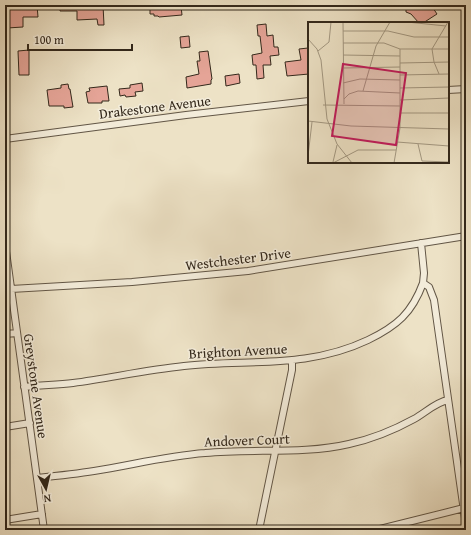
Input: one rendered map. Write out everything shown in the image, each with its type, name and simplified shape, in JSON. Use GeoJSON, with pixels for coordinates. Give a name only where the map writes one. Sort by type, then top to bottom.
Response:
{"type":"FeatureCollection","features":[{"type":"Feature","properties":{"kind":"street"},"geometry":{"type":"LineString","coordinates":[[464,5],[466,9]]}},
{"type":"Feature","properties":{"kind":"street"},"geometry":{"type":"LineString","coordinates":[[449,90],[466,89]]}},
{"type":"Feature","properties":{"kind":"street","name":"Drakestone Avenue"},"geometry":{"type":"LineString","coordinates":[[5,139],[176,116],[308,101]]}},
{"type":"Feature","properties":{"kind":"street","name":"Westchester Drive"},"geometry":{"type":"LineString","coordinates":[[11,289],[132,282],[219,274],[288,265],[466,236]]}},
{"type":"Feature","properties":{"kind":"street"},"geometry":{"type":"LineString","coordinates":[[421,243],[424,273],[423,283],[429,286],[434,300],[466,525]]}},
{"type":"Feature","properties":{"kind":"street","name":"Greystone Avenue"},"geometry":{"type":"LineString","coordinates":[[5,244],[44,530]]}},
{"type":"Feature","properties":{"kind":"street","name":"Brighton Avenue"},"geometry":{"type":"LineString","coordinates":[[24,387],[72,383],[184,366],[292,361],[334,353],[361,343],[387,330],[400,320],[412,307],[423,283]]}},
{"type":"Feature","properties":{"kind":"street"},"geometry":{"type":"LineString","coordinates":[[5,334],[17,333]]}},
{"type":"Feature","properties":{"kind":"street"},"geometry":{"type":"LineString","coordinates":[[259,530],[292,370],[292,361]]}},
{"type":"Feature","properties":{"kind":"street","name":"Andover Court"},"geometry":{"type":"LineString","coordinates":[[37,478],[94,471],[152,459],[220,451],[275,451],[332,448],[366,439],[398,427],[439,403],[448,400]]}},
{"type":"Feature","properties":{"kind":"street"},"geometry":{"type":"LineString","coordinates":[[5,427],[30,424]]}},
{"type":"Feature","properties":{"kind":"street"},"geometry":{"type":"LineString","coordinates":[[376,530],[464,508]]}},
{"type":"Feature","properties":{"kind":"street"},"geometry":{"type":"LineString","coordinates":[[5,520],[42,514]]}},
{"type":"Feature","properties":{"kind":"building"},"geometry":{"type":"Polygon","coordinates":[[[7,5],[37,5],[38,17],[23,17],[23,27],[7,28],[7,5]]]}},
{"type":"Feature","properties":{"kind":"building"},"geometry":{"type":"Polygon","coordinates":[[[60,5],[103,5],[104,25],[98,25],[97,19],[77,20],[77,11],[60,11],[60,5]]]}},
{"type":"Feature","properties":{"kind":"building"},"geometry":{"type":"Polygon","coordinates":[[[150,5],[181,6],[182,15],[154,16],[154,14],[150,14],[150,5]]]}},
{"type":"Feature","properties":{"kind":"building"},"geometry":{"type":"Polygon","coordinates":[[[410,5],[431,5],[437,14],[425,22],[418,22],[411,14],[406,12],[406,7],[410,5]]]}},
{"type":"Feature","properties":{"kind":"building"},"geometry":{"type":"Polygon","coordinates":[[[266,24],[267,36],[273,35],[274,47],[278,47],[279,55],[270,56],[271,65],[263,65],[264,78],[257,79],[256,65],[253,65],[252,55],[262,53],[257,25],[266,24]]]}},
{"type":"Feature","properties":{"kind":"building"},"geometry":{"type":"Polygon","coordinates":[[[189,36],[190,47],[181,48],[180,37],[189,36]]]}},
{"type":"Feature","properties":{"kind":"building"},"geometry":{"type":"Polygon","coordinates":[[[308,48],[308,74],[287,76],[285,62],[301,60],[299,49],[308,48]]]}},
{"type":"Feature","properties":{"kind":"building"},"geometry":{"type":"Polygon","coordinates":[[[29,50],[29,75],[19,75],[18,51],[29,50]]]}},
{"type":"Feature","properties":{"kind":"building"},"geometry":{"type":"Polygon","coordinates":[[[208,51],[212,79],[211,84],[187,88],[186,77],[199,74],[197,61],[200,61],[199,52],[208,51]]]}},
{"type":"Feature","properties":{"kind":"building"},"geometry":{"type":"Polygon","coordinates":[[[239,74],[240,83],[226,86],[225,76],[239,74]]]}},
{"type":"Feature","properties":{"kind":"building"},"geometry":{"type":"Polygon","coordinates":[[[142,83],[143,91],[135,92],[136,96],[120,96],[119,89],[130,88],[130,85],[142,83]]]}},
{"type":"Feature","properties":{"kind":"building"},"geometry":{"type":"Polygon","coordinates":[[[68,84],[73,107],[64,108],[64,106],[49,106],[47,90],[61,88],[61,85],[68,84]]]}},
{"type":"Feature","properties":{"kind":"building"},"geometry":{"type":"Polygon","coordinates":[[[107,86],[109,101],[102,101],[102,103],[88,103],[86,92],[90,91],[89,88],[107,86]]]}}]}
